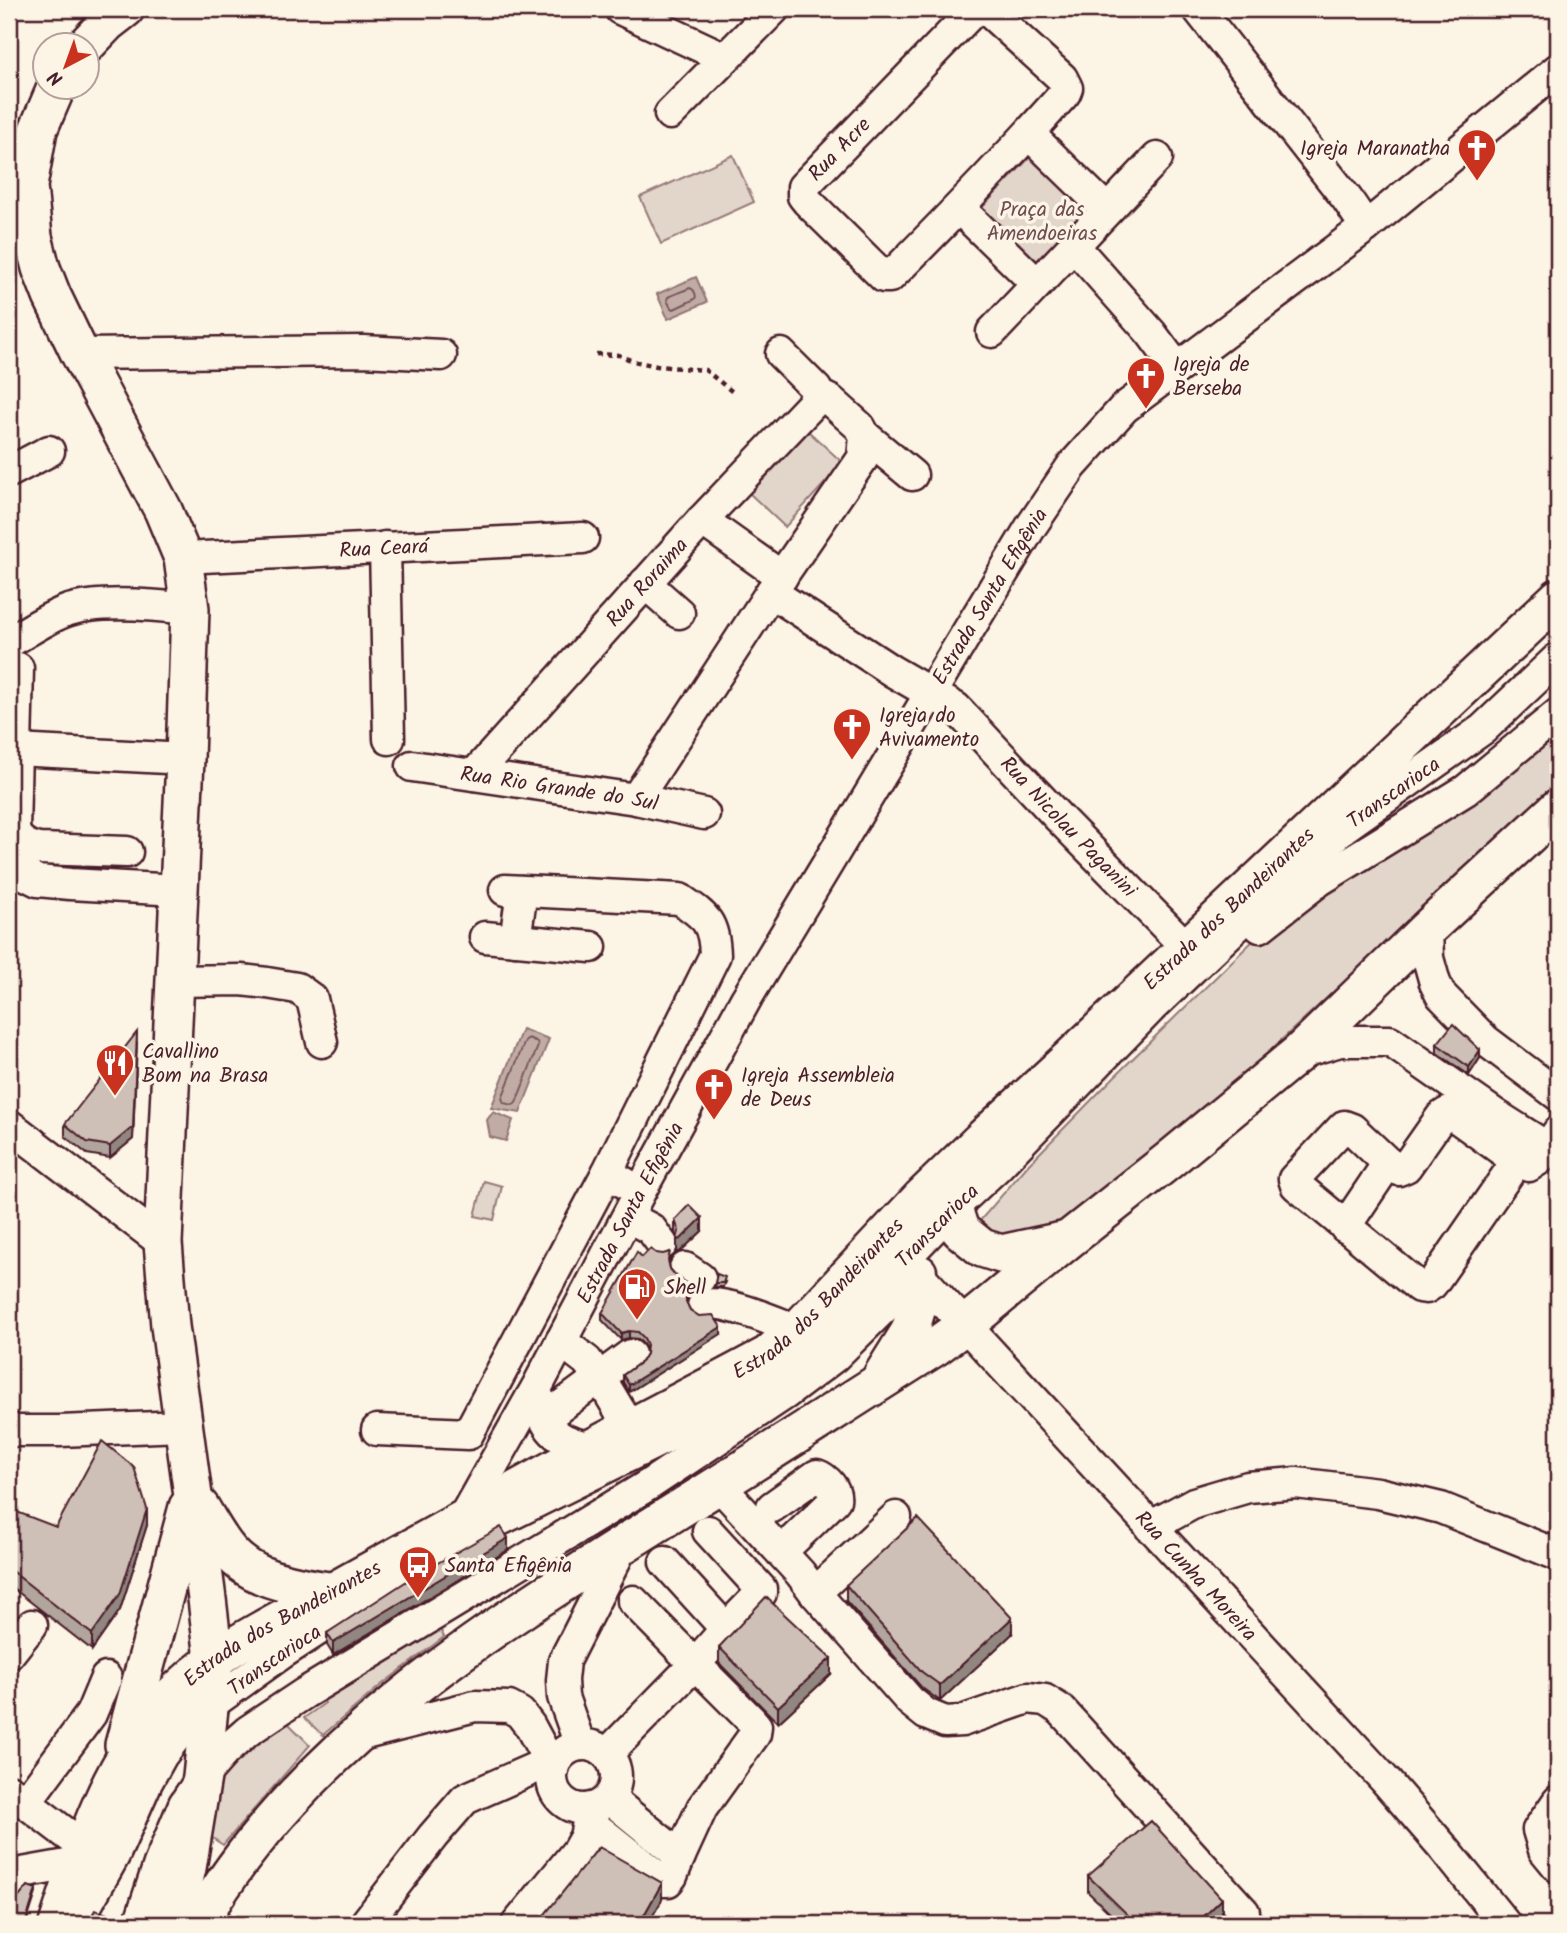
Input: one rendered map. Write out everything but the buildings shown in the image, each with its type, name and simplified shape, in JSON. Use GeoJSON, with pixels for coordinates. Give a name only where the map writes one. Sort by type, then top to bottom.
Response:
{"type":"FeatureCollection","features":[{"type":"Feature","properties":{"kind":"main road"},"geometry":{"type":"LineString","coordinates":[[98,32],[125,9]]}},
{"type":"Feature","properties":{"kind":"main road"},"geometry":{"type":"LineString","coordinates":[[50,102],[38,130],[29,186],[33,237],[41,268],[80,355],[163,510],[183,558],[190,609],[163,1243],[182,1426],[214,1659],[202,1777],[187,1868],[173,1924]]}},
{"type":"Feature","properties":{"kind":"main road","name":"Estrada dos Bandeirantes"},"geometry":{"type":"LineString","coordinates":[[58,1924],[81,1855],[118,1770],[142,1731],[165,1703],[214,1659],[264,1627],[768,1355],[782,1324],[886,1273],[922,1197],[1558,598]]}},
{"type":"Feature","properties":{"kind":"main road"},"geometry":{"type":"LineString","coordinates":[[198,1924],[229,1874],[262,1831],[317,1773],[439,1668],[497,1626],[965,1325],[1299,1053],[1427,929],[1551,819]]}},
{"type":"Feature","properties":{"kind":"main road"},"geometry":{"type":"LineString","coordinates":[[982,1139],[957,1190],[957,1219],[982,1248],[1001,1254],[1068,1240]]}},
{"type":"Feature","properties":{"kind":"main road"},"geometry":{"type":"LineString","coordinates":[[878,1383],[910,1331],[916,1311],[886,1273]]}},
{"type":"Feature","properties":{"kind":"main road"},"geometry":{"type":"LineString","coordinates":[[192,1493],[225,1548],[244,1566],[272,1580],[333,1592]]}},
{"type":"Feature","properties":{"kind":"main road"},"geometry":{"type":"LineString","coordinates":[[118,1770],[192,1493]]}},
{"type":"Feature","properties":{"kind":"street"},"geometry":{"type":"LineString","coordinates":[[620,9],[725,58]]}},
{"type":"Feature","properties":{"kind":"street"},"geometry":{"type":"LineString","coordinates":[[670,114],[774,9]]}},
{"type":"Feature","properties":{"kind":"street","name":"Rua Acre"},"geometry":{"type":"LineString","coordinates":[[975,9],[806,183],[802,192],[807,201],[881,276],[890,277],[959,208],[1029,134],[1067,88],[1066,82],[986,9]]}},
{"type":"Feature","properties":{"kind":"street"},"geometry":{"type":"LineString","coordinates":[[1198,9],[1366,227]]}},
{"type":"Feature","properties":{"kind":"street","name":"Estrada Santa Efigênia"},"geometry":{"type":"LineString","coordinates":[[463,1518],[562,1341],[746,999],[1032,526],[1072,466],[1124,408],[1366,227],[1558,69]]}},
{"type":"Feature","properties":{"kind":"street"},"geometry":{"type":"LineString","coordinates":[[1029,134],[1108,210]]}},
{"type":"Feature","properties":{"kind":"street"},"geometry":{"type":"LineString","coordinates":[[992,332],[1157,158]]}},
{"type":"Feature","properties":{"kind":"street"},"geometry":{"type":"LineString","coordinates":[[959,208],[1037,284]]}},
{"type":"Feature","properties":{"kind":"street"},"geometry":{"type":"LineString","coordinates":[[1073,245],[1151,333],[1177,368]]}},
{"type":"Feature","properties":{"kind":"street"},"geometry":{"type":"LineString","coordinates":[[80,355],[363,351],[441,355]]}},
{"type":"Feature","properties":{"kind":"street"},"geometry":{"type":"LineString","coordinates":[[781,354],[823,398],[831,401],[860,427],[865,436],[912,475]]}},
{"type":"Feature","properties":{"kind":"street","name":"Rua Roraima"},"geometry":{"type":"LineString","coordinates":[[474,775],[702,520],[817,399],[823,398]]}},
{"type":"Feature","properties":{"kind":"street"},"geometry":{"type":"LineString","coordinates":[[636,799],[863,458],[865,436]]}},
{"type":"Feature","properties":{"kind":"street"},"geometry":{"type":"LineString","coordinates":[[9,472],[49,451]]}},
{"type":"Feature","properties":{"kind":"street","name":"Rua Nicolau Paganini"},"geometry":{"type":"LineString","coordinates":[[702,520],[777,584],[891,671],[956,708],[1187,948]]}},
{"type":"Feature","properties":{"kind":"street","name":"Rua Ceará"},"geometry":{"type":"LineString","coordinates":[[183,558],[583,538]]}},
{"type":"Feature","properties":{"kind":"street"},"geometry":{"type":"LineString","coordinates":[[385,547],[389,739]]}},
{"type":"Feature","properties":{"kind":"street"},"geometry":{"type":"LineString","coordinates":[[645,583],[679,613]]}},
{"type":"Feature","properties":{"kind":"street"},"geometry":{"type":"LineString","coordinates":[[127,852],[39,849],[32,848],[17,838],[14,831],[16,750],[13,655],[66,611],[153,604],[190,609]]}},
{"type":"Feature","properties":{"kind":"street","name":"Transcarioca"},"geometry":{"type":"LineString","coordinates":[[957,1219],[997,1167],[1151,1008],[1282,883],[1343,828],[1483,729],[1558,658]]}},
{"type":"Feature","properties":{"kind":"street","name":"Transcarioca"},"geometry":{"type":"LineString","coordinates":[[76,1924],[114,1856],[141,1793],[162,1755],[182,1730],[211,1705],[281,1654],[404,1574],[500,1520],[667,1437],[762,1385],[800,1359],[886,1273],[957,1219],[1051,1132],[1165,1016],[1251,934],[1320,880],[1466,790],[1558,714]]}},
{"type":"Feature","properties":{"kind":"street"},"geometry":{"type":"LineString","coordinates":[[16,750],[185,759]]}},
{"type":"Feature","properties":{"kind":"street","name":"Rua Rio Grande do Sul"},"geometry":{"type":"LineString","coordinates":[[412,766],[636,799],[705,814]]}},
{"type":"Feature","properties":{"kind":"street"},"geometry":{"type":"LineString","coordinates":[[9,861],[24,874],[38,881],[178,890]]}},
{"type":"Feature","properties":{"kind":"street"},"geometry":{"type":"LineString","coordinates":[[377,1430],[468,1434],[607,1173],[715,955],[715,934],[702,915],[680,899],[514,890],[515,940]]}},
{"type":"Feature","properties":{"kind":"street"},"geometry":{"type":"LineString","coordinates":[[1427,929],[1428,958],[1441,995],[1485,1040],[1558,1095]]}},
{"type":"Feature","properties":{"kind":"street"},"geometry":{"type":"LineString","coordinates":[[485,937],[591,947]]}},
{"type":"Feature","properties":{"kind":"street"},"geometry":{"type":"LineString","coordinates":[[174,981],[241,980],[297,988],[312,999],[322,1042]]}},
{"type":"Feature","properties":{"kind":"street"},"geometry":{"type":"LineString","coordinates":[[1299,1053],[1340,1041],[1390,1041],[1496,1115],[1555,1144],[1529,1167],[1447,1113],[1441,1117],[1406,1167],[1399,1170],[1352,1129],[1344,1126],[1294,1178],[1296,1185],[1419,1287],[1426,1288],[1432,1284],[1517,1161]]}},
{"type":"Feature","properties":{"kind":"street"},"geometry":{"type":"LineString","coordinates":[[9,1125],[163,1243]]}},
{"type":"Feature","properties":{"kind":"street"},"geometry":{"type":"LineString","coordinates":[[1345,1227],[1388,1163]]}},
{"type":"Feature","properties":{"kind":"street"},"geometry":{"type":"LineString","coordinates":[[607,1173],[634,1204],[662,1244]]}},
{"type":"Feature","properties":{"kind":"street","name":"Transcarioca"},"geometry":{"type":"LineString","coordinates":[[139,1924],[173,1827],[184,1804],[202,1777],[224,1752],[248,1731],[305,1693],[650,1484],[785,1394],[834,1357],[886,1273]]}},
{"type":"Feature","properties":{"kind":"street","name":"Rua Cunha Moreira"},"geometry":{"type":"LineString","coordinates":[[886,1273],[965,1325],[1384,1779],[1505,1924]]}},
{"type":"Feature","properties":{"kind":"street"},"geometry":{"type":"LineString","coordinates":[[702,1285],[745,1300],[782,1324]]}},
{"type":"Feature","properties":{"kind":"street"},"geometry":{"type":"LineString","coordinates":[[562,1341],[587,1361],[630,1428]]}},
{"type":"Feature","properties":{"kind":"street"},"geometry":{"type":"LineString","coordinates":[[545,1418],[630,1355]]}},
{"type":"Feature","properties":{"kind":"street"},"geometry":{"type":"LineString","coordinates":[[538,1385],[539,1401],[549,1427],[571,1444],[593,1448]]}},
{"type":"Feature","properties":{"kind":"street"},"geometry":{"type":"LineString","coordinates":[[9,1428],[60,1431],[182,1426]]}},
{"type":"Feature","properties":{"kind":"street"},"geometry":{"type":"LineString","coordinates":[[772,1507],[817,1475],[828,1483],[836,1495],[835,1500],[781,1552]]}},
{"type":"Feature","properties":{"kind":"street"},"geometry":{"type":"LineString","coordinates":[[1150,1527],[1194,1503],[1248,1486],[1296,1483],[1378,1493],[1441,1508],[1558,1555]]}},
{"type":"Feature","properties":{"kind":"street"},"geometry":{"type":"LineString","coordinates":[[719,1485],[800,1573],[910,1701],[926,1714],[944,1722],[962,1721],[1028,1698],[1045,1700],[1062,1710],[1244,1912]]}},
{"type":"Feature","properties":{"kind":"street"},"geometry":{"type":"LineString","coordinates":[[815,1593],[896,1517]]}},
{"type":"Feature","properties":{"kind":"street"},"geometry":{"type":"LineString","coordinates":[[365,1924],[465,1799],[544,1768],[568,1749],[593,1748],[695,1664],[761,1593],[708,1531]]}},
{"type":"Feature","properties":{"kind":"street"},"geometry":{"type":"LineString","coordinates":[[517,1924],[577,1851],[596,1809],[615,1787],[617,1776],[614,1764],[593,1748],[563,1697],[562,1680],[564,1661],[623,1545]]}},
{"type":"Feature","properties":{"kind":"street"},"geometry":{"type":"LineString","coordinates":[[665,1562],[726,1629]]}},
{"type":"Feature","properties":{"kind":"street"},"geometry":{"type":"LineString","coordinates":[[357,1737],[475,1706],[509,1707],[520,1713],[530,1726],[544,1768],[555,1790],[570,1806],[596,1809],[680,1856],[702,1808],[755,1734],[756,1726],[633,1601]]}},
{"type":"Feature","properties":{"kind":"street"},"geometry":{"type":"LineString","coordinates":[[9,1654],[32,1625]]}},
{"type":"Feature","properties":{"kind":"street"},"geometry":{"type":"LineString","coordinates":[[81,1855],[17,1796],[91,1714],[106,1678]]}},
{"type":"Feature","properties":{"kind":"street"},"geometry":{"type":"LineString","coordinates":[[1558,1801],[1538,1830],[1544,1850],[1558,1867]]}},
{"type":"Feature","properties":{"kind":"street"},"geometry":{"type":"LineString","coordinates":[[11,1885],[22,1873],[81,1855]]}},
{"type":"Feature","properties":{"kind":"path"},"geometry":{"type":"LineString","coordinates":[[596,354],[619,355],[657,366],[705,370],[734,393]]}},
{"type":"Feature","properties":{"kind":"green space","name":"Praça das Amendoeiras"},"geometry":{"type":"Polygon","coordinates":[[[1035,152],[1111,224],[1048,289],[973,217],[1035,152]]]}},
{"type":"Feature","properties":{"kind":"green space"},"geometry":{"type":"Polygon","coordinates":[[[733,155],[754,202],[661,244],[640,197],[733,155]]]}},
{"type":"Feature","properties":{"kind":"green space"},"geometry":{"type":"Polygon","coordinates":[[[807,430],[843,463],[785,527],[749,493],[807,430]]]}},
{"type":"Feature","properties":{"kind":"green space"},"geometry":{"type":"Polygon","coordinates":[[[1558,725],[1558,784],[1238,1080],[1040,1250],[972,1230],[1028,1165],[1268,926],[1558,725]]]}},
{"type":"Feature","properties":{"kind":"green space"},"geometry":{"type":"Polygon","coordinates":[[[484,1181],[502,1186],[494,1220],[475,1216],[484,1181]]]}},
{"type":"Feature","properties":{"kind":"green space"},"geometry":{"type":"Polygon","coordinates":[[[438,1624],[444,1637],[380,1686],[323,1735],[304,1718],[325,1703],[321,1696],[438,1624]]]}},
{"type":"Feature","properties":{"kind":"green space"},"geometry":{"type":"Polygon","coordinates":[[[284,1719],[310,1745],[223,1845],[208,1835],[217,1781],[232,1760],[284,1719]]]}},
{"type":"Feature","properties":{"kind":"water"},"geometry":{"type":"Polygon","coordinates":[[[696,277],[707,302],[668,319],[657,294],[696,277]]]}},
{"type":"Feature","properties":{"kind":"water"},"geometry":{"type":"Polygon","coordinates":[[[522,1029],[549,1039],[520,1113],[491,1108],[522,1029]]]}},
{"type":"Feature","properties":{"kind":"water"},"geometry":{"type":"Polygon","coordinates":[[[493,1112],[513,1120],[506,1141],[490,1137],[487,1120],[493,1112]]]}},
{"type":"Feature","properties":{"kind":"place","name":"Igreja Maranatha"},"geometry":{"type":"Point","coordinates":[1477,182]}},
{"type":"Feature","properties":{"kind":"place","name":"Igreja de Berseba"},"geometry":{"type":"Point","coordinates":[1146,410]}},
{"type":"Feature","properties":{"kind":"place","name":"Igreja do Avivamento"},"geometry":{"type":"Point","coordinates":[852,761]}},
{"type":"Feature","properties":{"kind":"place","name":"Cavallino Bom na Brasa"},"geometry":{"type":"Point","coordinates":[115,1097]}},
{"type":"Feature","properties":{"kind":"place","name":"Igreja Assembleia de Deus"},"geometry":{"type":"Point","coordinates":[714,1121]}},
{"type":"Feature","properties":{"kind":"place","name":"Shell"},"geometry":{"type":"Point","coordinates":[637,1321]}},
{"type":"Feature","properties":{"kind":"place","name":"Santa Efigênia"},"geometry":{"type":"Point","coordinates":[418,1599]}}]}
